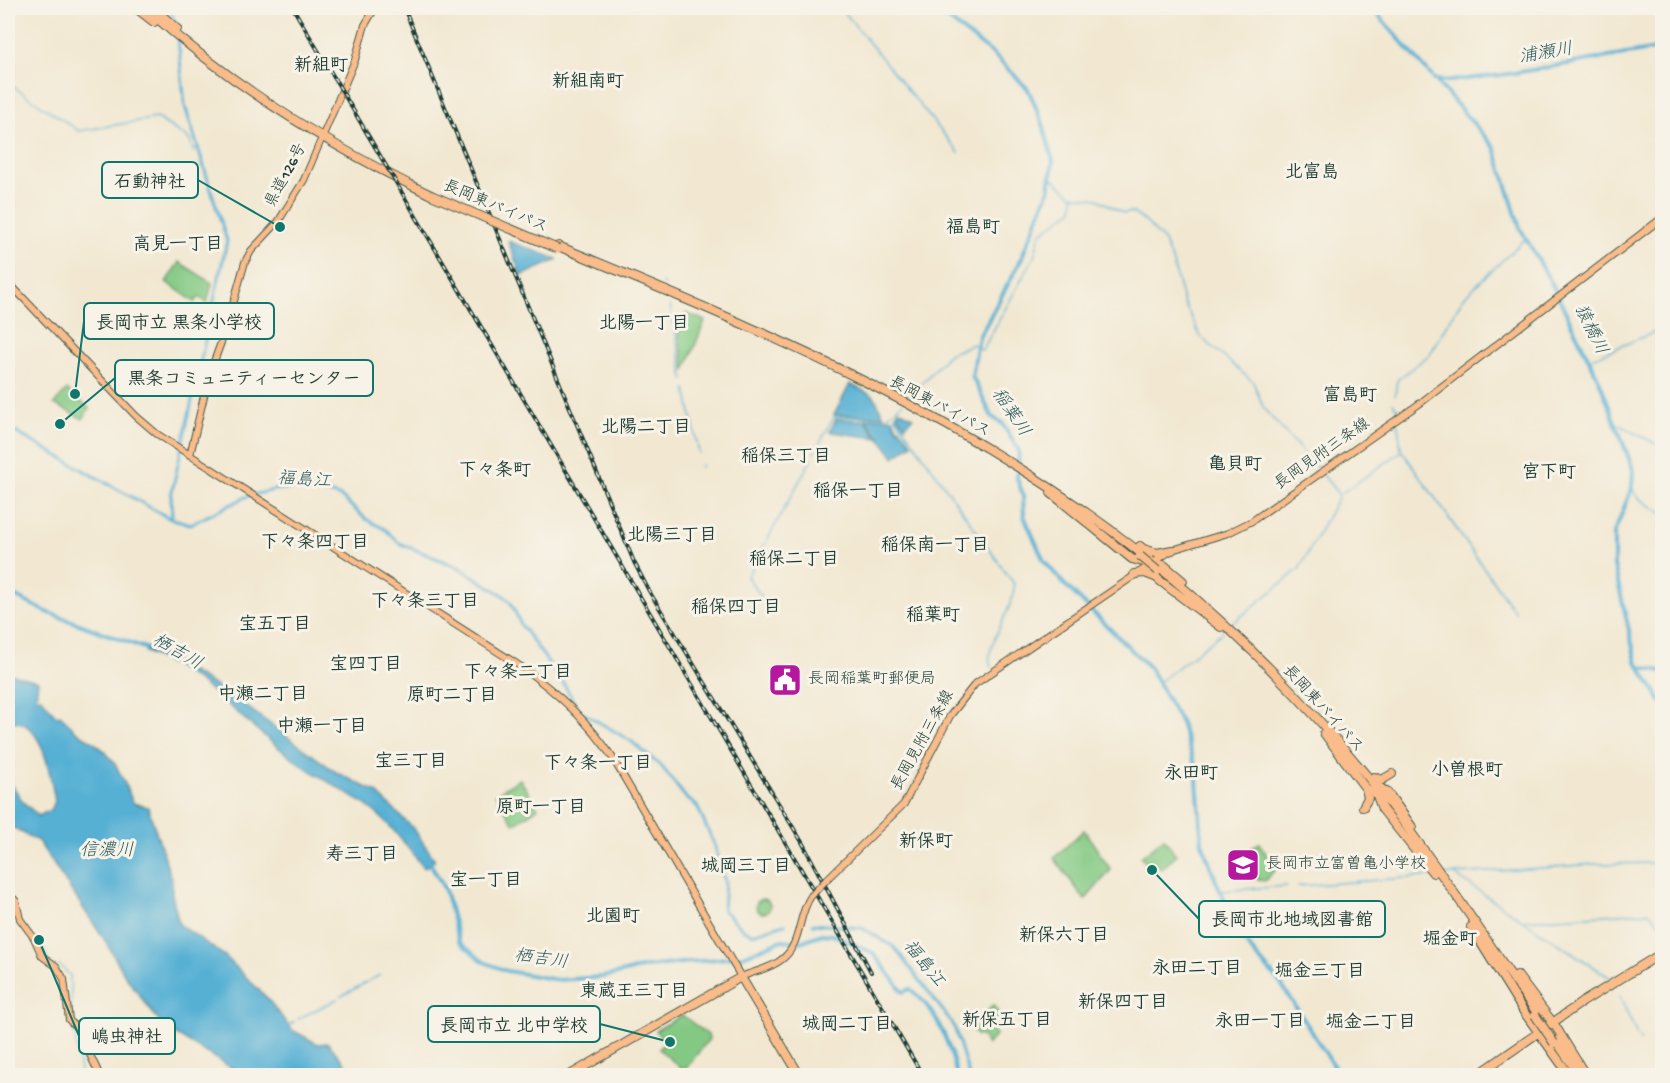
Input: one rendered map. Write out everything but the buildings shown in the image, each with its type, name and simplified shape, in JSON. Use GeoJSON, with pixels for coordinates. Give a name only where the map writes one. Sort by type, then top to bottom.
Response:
{"type":"FeatureCollection","features":[{"type":"Feature","properties":{"kind":"highway"},"geometry":{"type":"LineString","coordinates":[[136,8],[172,30]]}},
{"type":"Feature","properties":{"kind":"highway","name":"長岡東バイパス"},"geometry":{"type":"LineString","coordinates":[[145,8],[202,54],[323,136],[432,193],[794,347],[905,402],[1031,476],[1140,555]]}},
{"type":"Feature","properties":{"kind":"highway","name":"長岡東バイパス"},"geometry":{"type":"LineString","coordinates":[[150,8],[172,30]]}},
{"type":"Feature","properties":{"kind":"highway"},"geometry":{"type":"LineString","coordinates":[[154,8],[172,30]]}},
{"type":"Feature","properties":{"kind":"highway","name":"長岡東バイパス"},"geometry":{"type":"LineString","coordinates":[[1031,476],[1054,489],[1159,570],[1228,629],[1294,696],[1385,801],[1466,910],[1536,1014],[1552,1042],[1578,1076]]}},
{"type":"Feature","properties":{"kind":"highway"},"geometry":{"type":"LineString","coordinates":[[1140,555],[1172,550]]}},
{"type":"Feature","properties":{"kind":"highway"},"geometry":{"type":"LineString","coordinates":[[1170,568],[1166,560],[1172,550]]}},
{"type":"Feature","properties":{"kind":"highway"},"geometry":{"type":"LineString","coordinates":[[1140,555],[1151,563],[1162,563],[1170,568],[1228,629]]}},
{"type":"Feature","properties":{"kind":"highway"},"geometry":{"type":"LineString","coordinates":[[1140,555],[1151,563]]}},
{"type":"Feature","properties":{"kind":"highway"},"geometry":{"type":"LineString","coordinates":[[1133,575],[1140,555]]}},
{"type":"Feature","properties":{"kind":"highway"},"geometry":{"type":"LineString","coordinates":[[1151,563],[1151,573],[1159,580],[1228,629]]}},
{"type":"Feature","properties":{"kind":"highway"},"geometry":{"type":"LineString","coordinates":[[1133,575],[1145,573],[1159,580]]}},
{"type":"Feature","properties":{"kind":"highway"},"geometry":{"type":"LineString","coordinates":[[1390,776],[1385,801],[1365,804],[1369,781],[1383,780],[1390,776]]}},
{"type":"Feature","properties":{"kind":"highway","name":"長岡東バイパス"},"geometry":{"type":"LineString","coordinates":[[1385,801],[1536,1014]]}},
{"type":"Feature","properties":{"kind":"highway"},"geometry":{"type":"LineString","coordinates":[[1454,898],[1524,1012],[1532,1031],[1513,1052],[1484,1076]]}},
{"type":"Feature","properties":{"kind":"highway"},"geometry":{"type":"LineString","coordinates":[[1466,910],[1534,998],[1545,1029],[1563,1041],[1586,1076]]}},
{"type":"Feature","properties":{"kind":"highway"},"geometry":{"type":"LineString","coordinates":[[1476,1076],[1662,952]]}},
{"type":"Feature","properties":{"kind":"highway"},"geometry":{"type":"LineString","coordinates":[[568,1076],[741,976],[800,1076]]}},
{"type":"Feature","properties":{"kind":"highway"},"geometry":{"type":"LineString","coordinates":[[1545,1029],[1604,989]]}},
{"type":"Feature","properties":{"kind":"highway"},"geometry":{"type":"LineString","coordinates":[[1524,1012],[1571,1052]]}},
{"type":"Feature","properties":{"kind":"highway"},"geometry":{"type":"LineString","coordinates":[[1513,1052],[1539,1041],[1553,1053],[1570,1076]]}},
{"type":"Feature","properties":{"kind":"highway"},"geometry":{"type":"LineString","coordinates":[[1552,1042],[1553,1053]]}},
{"type":"Feature","properties":{"kind":"main road","name":"県道126号"},"geometry":{"type":"LineString","coordinates":[[185,452],[208,375],[223,337],[244,262],[291,203],[304,180],[355,60],[366,22],[375,8]]}},
{"type":"Feature","properties":{"kind":"main road","name":"長岡見附三条線"},"geometry":{"type":"LineString","coordinates":[[741,976],[777,963],[792,950],[802,911],[811,896],[904,804],[921,777],[944,728],[971,687],[1098,598],[1172,550],[1228,533],[1252,521],[1419,404],[1662,218]]}},
{"type":"Feature","properties":{"kind":"main road"},"geometry":{"type":"LineString","coordinates":[[8,282],[142,422],[531,674],[594,731],[741,976]]}},
{"type":"Feature","properties":{"kind":"main road"},"geometry":{"type":"LineString","coordinates":[[8,893],[16,901],[20,919],[34,938],[42,956],[56,966],[64,978],[69,1020],[78,1029],[100,1076]]}},
{"type":"Feature","properties":{"kind":"green space"},"geometry":{"type":"Polygon","coordinates":[[[179,262],[212,283],[207,303],[199,297],[195,302],[166,282],[179,262]]]}},
{"type":"Feature","properties":{"kind":"green space"},"geometry":{"type":"Polygon","coordinates":[[[686,313],[705,321],[685,370],[678,332],[686,313]]]}},
{"type":"Feature","properties":{"kind":"green space"},"geometry":{"type":"Polygon","coordinates":[[[67,390],[89,408],[83,419],[54,404],[67,390]]]}},
{"type":"Feature","properties":{"kind":"green space"},"geometry":{"type":"Polygon","coordinates":[[[520,779],[538,808],[514,824],[495,794],[520,779]]]}},
{"type":"Feature","properties":{"kind":"green space"},"geometry":{"type":"Polygon","coordinates":[[[1084,830],[1111,870],[1085,900],[1054,858],[1084,830]]]}},
{"type":"Feature","properties":{"kind":"green space"},"geometry":{"type":"Polygon","coordinates":[[[1164,838],[1176,855],[1162,869],[1153,861],[1148,865],[1141,857],[1164,838]]]}},
{"type":"Feature","properties":{"kind":"green space"},"geometry":{"type":"Polygon","coordinates":[[[1259,843],[1276,869],[1265,881],[1258,880],[1242,855],[1259,843]]]}},
{"type":"Feature","properties":{"kind":"green space"},"geometry":{"type":"Polygon","coordinates":[[[763,899],[768,901],[770,906],[768,911],[763,913],[758,911],[756,906],[758,901],[763,899]]]}},
{"type":"Feature","properties":{"kind":"green space"},"geometry":{"type":"Polygon","coordinates":[[[993,1005],[1002,1018],[992,1029],[996,1035],[987,1045],[982,1036],[977,1036],[972,1029],[993,1005]]]}},
{"type":"Feature","properties":{"kind":"green space"},"geometry":{"type":"Polygon","coordinates":[[[682,1015],[708,1035],[709,1039],[684,1071],[659,1049],[666,1041],[655,1031],[682,1015]]]}},
{"type":"Feature","properties":{"kind":"water"},"geometry":{"type":"Polygon","coordinates":[[[508,241],[557,259],[557,260],[521,276],[508,241]]]}},
{"type":"Feature","properties":{"kind":"water"},"geometry":{"type":"Polygon","coordinates":[[[850,384],[874,396],[884,416],[834,415],[850,384]]]}},
{"type":"Feature","properties":{"kind":"water"},"geometry":{"type":"Polygon","coordinates":[[[899,410],[913,417],[905,426],[896,414],[899,410]]]}},
{"type":"Feature","properties":{"kind":"water"},"geometry":{"type":"Polygon","coordinates":[[[893,418],[897,428],[899,427],[912,444],[894,457],[866,419],[893,418]]]}},
{"type":"Feature","properties":{"kind":"water"},"geometry":{"type":"Polygon","coordinates":[[[836,419],[865,420],[878,438],[830,432],[836,419]]]}},
{"type":"Feature","properties":{"kind":"water"},"geometry":{"type":"Polygon","coordinates":[[[149,647],[229,694],[336,772],[376,792],[414,829],[435,860],[424,868],[397,834],[373,811],[296,761],[202,684],[165,661],[145,652],[149,647]]]}},
{"type":"Feature","properties":{"kind":"water","name":"信濃川"},"geometry":{"type":"Polygon","coordinates":[[[8,673],[38,681],[36,698],[41,697],[56,716],[60,715],[77,732],[108,754],[119,771],[133,803],[148,807],[172,880],[172,894],[179,924],[225,956],[267,998],[292,1030],[318,1044],[328,1043],[355,1075],[243,1075],[163,1027],[126,977],[106,942],[38,841],[8,825],[8,778],[23,802],[39,816],[50,810],[55,802],[48,765],[37,738],[30,729],[20,723],[8,722],[8,673]]]}},
{"type":"Feature","properties":{"kind":"waterway","name":"福島江"},"geometry":{"type":"LineString","coordinates":[[170,8],[177,27]]}},
{"type":"Feature","properties":{"kind":"waterway"},"geometry":{"type":"LineString","coordinates":[[841,8],[959,153]]}},
{"type":"Feature","properties":{"kind":"waterway","name":"稲葉川"},"geometry":{"type":"LineString","coordinates":[[893,8],[934,13],[949,20],[992,53],[1028,89],[1043,124],[1053,161],[1049,190],[1019,264],[979,337],[972,376],[992,417],[1002,423],[1019,451],[1017,478],[1023,495],[1024,516],[1044,561],[1063,583],[1149,667],[1181,723],[1196,768],[1202,843],[1243,941]]}},
{"type":"Feature","properties":{"kind":"waterway","name":"猿橋川"},"geometry":{"type":"LineString","coordinates":[[1372,8],[1495,148],[1520,228],[1552,284],[1599,380],[1633,469],[1632,488],[1614,533],[1614,565],[1636,661],[1662,703]]}},
{"type":"Feature","properties":{"kind":"waterway","name":"福島江"},"geometry":{"type":"LineString","coordinates":[[172,518],[171,496],[227,241],[185,106],[178,40]]}},
{"type":"Feature","properties":{"kind":"waterway","name":"浦瀬川"},"geometry":{"type":"LineString","coordinates":[[1434,80],[1450,81],[1508,74],[1662,48]]}},
{"type":"Feature","properties":{"kind":"waterway"},"geometry":{"type":"LineString","coordinates":[[8,83],[79,131],[157,118],[189,139],[194,152]]}},
{"type":"Feature","properties":{"kind":"waterway"},"geometry":{"type":"LineString","coordinates":[[906,400],[949,354],[973,344],[983,349],[1034,257],[1040,234],[1073,209],[1074,197],[1051,177]]}},
{"type":"Feature","properties":{"kind":"waterway"},"geometry":{"type":"LineString","coordinates":[[1072,195],[1098,199],[1123,213],[1131,212],[1145,221],[1163,240],[1173,263],[1183,301],[1201,337],[1253,382],[1264,409],[1320,471]]}},
{"type":"Feature","properties":{"kind":"waterway"},"geometry":{"type":"LineString","coordinates":[[1395,395],[1397,380],[1429,355],[1464,297],[1525,239]]}},
{"type":"Feature","properties":{"kind":"waterway"},"geometry":{"type":"LineString","coordinates":[[662,283],[666,286]]}},
{"type":"Feature","properties":{"kind":"waterway"},"geometry":{"type":"LineString","coordinates":[[670,305],[674,324]]}},
{"type":"Feature","properties":{"kind":"waterway"},"geometry":{"type":"LineString","coordinates":[[675,329],[684,380]]}},
{"type":"Feature","properties":{"kind":"waterway"},"geometry":{"type":"LineString","coordinates":[[1590,359],[1662,329]]}},
{"type":"Feature","properties":{"kind":"waterway"},"geometry":{"type":"LineString","coordinates":[[686,389],[699,453]]}},
{"type":"Feature","properties":{"kind":"waterway"},"geometry":{"type":"LineString","coordinates":[[814,453],[834,417],[886,417],[903,403]]}},
{"type":"Feature","properties":{"kind":"waterway"},"geometry":{"type":"LineString","coordinates":[[1393,403],[1400,414]]}},
{"type":"Feature","properties":{"kind":"waterway"},"geometry":{"type":"LineString","coordinates":[[895,416],[1014,584],[1010,604],[991,649],[989,659],[991,668]]}},
{"type":"Feature","properties":{"kind":"waterway"},"geometry":{"type":"LineString","coordinates":[[1616,423],[1662,447]]}},
{"type":"Feature","properties":{"kind":"waterway"},"geometry":{"type":"LineString","coordinates":[[1398,424],[1401,449]]}},
{"type":"Feature","properties":{"kind":"waterway","name":"福島江"},"geometry":{"type":"LineString","coordinates":[[8,428],[169,518],[191,524],[248,496],[274,490],[295,488],[341,497],[366,519],[386,530],[399,543],[460,568],[503,595],[511,603],[521,625],[563,683],[580,711],[631,741],[662,767],[686,798],[697,806],[715,846],[725,882],[723,910],[744,930],[752,934],[785,924]]}},
{"type":"Feature","properties":{"kind":"waterway"},"geometry":{"type":"LineString","coordinates":[[1342,493],[1402,451],[1447,515]]}},
{"type":"Feature","properties":{"kind":"waterway"},"geometry":{"type":"LineString","coordinates":[[773,612],[747,577],[812,458]]}},
{"type":"Feature","properties":{"kind":"waterway"},"geometry":{"type":"LineString","coordinates":[[1323,475],[1339,495]]}},
{"type":"Feature","properties":{"kind":"waterway"},"geometry":{"type":"LineString","coordinates":[[1632,488],[1637,497],[1662,513]]}},
{"type":"Feature","properties":{"kind":"waterway"},"geometry":{"type":"LineString","coordinates":[[1233,623],[1299,569],[1339,496]]}},
{"type":"Feature","properties":{"kind":"waterway"},"geometry":{"type":"LineString","coordinates":[[1448,517],[1483,567]]}},
{"type":"Feature","properties":{"kind":"waterway"},"geometry":{"type":"LineString","coordinates":[[1484,568],[1515,612]]}},
{"type":"Feature","properties":{"kind":"waterway","name":"栖吉川"},"geometry":{"type":"LineString","coordinates":[[8,593],[49,613],[150,650]]}},
{"type":"Feature","properties":{"kind":"waterway"},"geometry":{"type":"LineString","coordinates":[[1158,683],[1220,634]]}},
{"type":"Feature","properties":{"kind":"waterway"},"geometry":{"type":"LineString","coordinates":[[1640,667],[1662,671]]}},
{"type":"Feature","properties":{"kind":"waterway","name":"栖吉川"},"geometry":{"type":"LineString","coordinates":[[428,859],[445,890],[459,942],[484,962],[507,971],[558,980],[603,977],[646,967],[743,956],[782,940],[800,942],[822,934],[833,935],[873,953],[903,992],[910,989],[919,997],[941,1028],[957,1076]]}},
{"type":"Feature","properties":{"kind":"waterway"},"geometry":{"type":"LineString","coordinates":[[1445,875],[1596,864],[1662,863]]}},
{"type":"Feature","properties":{"kind":"waterway"},"geometry":{"type":"LineString","coordinates":[[1455,875],[1548,937]]}},
{"type":"Feature","properties":{"kind":"waterway"},"geometry":{"type":"LineString","coordinates":[[1298,886],[1432,876]]}},
{"type":"Feature","properties":{"kind":"waterway"},"geometry":{"type":"LineString","coordinates":[[1220,891],[1287,886]]}},
{"type":"Feature","properties":{"kind":"waterway"},"geometry":{"type":"LineString","coordinates":[[1523,920],[1648,912],[1662,925]]}},
{"type":"Feature","properties":{"kind":"waterway","name":"福島江"},"geometry":{"type":"LineString","coordinates":[[813,924],[862,928],[894,947],[955,1029],[969,1076]]}},
{"type":"Feature","properties":{"kind":"waterway"},"geometry":{"type":"LineString","coordinates":[[1550,938],[1612,979]]}},
{"type":"Feature","properties":{"kind":"waterway"},"geometry":{"type":"LineString","coordinates":[[38,940],[48,957]]}},
{"type":"Feature","properties":{"kind":"waterway","name":"稲葉川"},"geometry":{"type":"LineString","coordinates":[[1247,945],[1281,984],[1340,1076]]}},
{"type":"Feature","properties":{"kind":"waterway"},"geometry":{"type":"LineString","coordinates":[[59,965],[70,975],[72,1018]]}},
{"type":"Feature","properties":{"kind":"waterway"},"geometry":{"type":"LineString","coordinates":[[341,996],[380,975]]}},
{"type":"Feature","properties":{"kind":"waterway"},"geometry":{"type":"LineString","coordinates":[[1620,997],[1637,1035]]}},
{"type":"Feature","properties":{"kind":"waterway"},"geometry":{"type":"LineString","coordinates":[[298,1019],[337,999]]}},
{"type":"Feature","properties":{"kind":"waterway"},"geometry":{"type":"LineString","coordinates":[[287,1026],[294,1022]]}},
{"type":"Feature","properties":{"kind":"waterway"},"geometry":{"type":"LineString","coordinates":[[73,1029],[81,1076]]}},
{"type":"Feature","properties":{"kind":"railway"},"geometry":{"type":"LineString","coordinates":[[293,8],[923,1076]]}},
{"type":"Feature","properties":{"kind":"railway"},"geometry":{"type":"LineString","coordinates":[[404,8],[634,562],[649,591],[802,842],[871,972]]}},
{"type":"Feature","properties":{"kind":"place","name":"石動神社"},"geometry":{"type":"Point","coordinates":[280,227]}},
{"type":"Feature","properties":{"kind":"place","name":"長岡市立 黒条小学校"},"geometry":{"type":"Point","coordinates":[75,394]}},
{"type":"Feature","properties":{"kind":"place","name":"黒条コミュニティーセンター"},"geometry":{"type":"Point","coordinates":[60,424]}},
{"type":"Feature","properties":{"kind":"place","name":"長岡稲葉町郵便局"},"geometry":{"type":"Point","coordinates":[785,680]}},
{"type":"Feature","properties":{"kind":"place","name":"長岡市立富曽亀小学校"},"geometry":{"type":"Point","coordinates":[1243,865]}},
{"type":"Feature","properties":{"kind":"place","name":"長岡市北地域図書館"},"geometry":{"type":"Point","coordinates":[1152,870]}},
{"type":"Feature","properties":{"kind":"place","name":"嶋虫神社"},"geometry":{"type":"Point","coordinates":[39,940]}},
{"type":"Feature","properties":{"kind":"place","name":"長岡市立 北中学校"},"geometry":{"type":"Point","coordinates":[670,1042]}},
{"type":"Feature","properties":{"kind":"district","name":"新組町"},"geometry":{"type":"Point","coordinates":[321,66]}},
{"type":"Feature","properties":{"kind":"district","name":"新組南町"},"geometry":{"type":"Point","coordinates":[588,82]}},
{"type":"Feature","properties":{"kind":"district","name":"北富島"},"geometry":{"type":"Point","coordinates":[1312,173]}},
{"type":"Feature","properties":{"kind":"district","name":"福島町"},"geometry":{"type":"Point","coordinates":[973,228]}},
{"type":"Feature","properties":{"kind":"district","name":"高見一丁目"},"geometry":{"type":"Point","coordinates":[178,245]}},
{"type":"Feature","properties":{"kind":"district","name":"北陽一丁目"},"geometry":{"type":"Point","coordinates":[644,324]}},
{"type":"Feature","properties":{"kind":"district","name":"富島町"},"geometry":{"type":"Point","coordinates":[1350,396]}},
{"type":"Feature","properties":{"kind":"district","name":"北陽二丁目"},"geometry":{"type":"Point","coordinates":[646,428]}},
{"type":"Feature","properties":{"kind":"district","name":"稲保三丁目"},"geometry":{"type":"Point","coordinates":[786,457]}},
{"type":"Feature","properties":{"kind":"district","name":"亀貝町"},"geometry":{"type":"Point","coordinates":[1235,465]}},
{"type":"Feature","properties":{"kind":"district","name":"下々条町"},"geometry":{"type":"Point","coordinates":[495,471]}},
{"type":"Feature","properties":{"kind":"district","name":"宮下町"},"geometry":{"type":"Point","coordinates":[1549,473]}},
{"type":"Feature","properties":{"kind":"district","name":"稲保一丁目"},"geometry":{"type":"Point","coordinates":[858,492]}},
{"type":"Feature","properties":{"kind":"district","name":"北陽三丁目"},"geometry":{"type":"Point","coordinates":[672,536]}},
{"type":"Feature","properties":{"kind":"district","name":"下々条四丁目"},"geometry":{"type":"Point","coordinates":[315,543]}},
{"type":"Feature","properties":{"kind":"district","name":"稲保南一丁目"},"geometry":{"type":"Point","coordinates":[935,546]}},
{"type":"Feature","properties":{"kind":"district","name":"稲保二丁目"},"geometry":{"type":"Point","coordinates":[794,560]}},
{"type":"Feature","properties":{"kind":"district","name":"下々条三丁目"},"geometry":{"type":"Point","coordinates":[425,602]}},
{"type":"Feature","properties":{"kind":"district","name":"稲保四丁目"},"geometry":{"type":"Point","coordinates":[736,608]}},
{"type":"Feature","properties":{"kind":"district","name":"稲葉町"},"geometry":{"type":"Point","coordinates":[933,616]}},
{"type":"Feature","properties":{"kind":"district","name":"宝五丁目"},"geometry":{"type":"Point","coordinates":[275,625]}},
{"type":"Feature","properties":{"kind":"district","name":"宝四丁目"},"geometry":{"type":"Point","coordinates":[366,665]}},
{"type":"Feature","properties":{"kind":"district","name":"下々条二丁目"},"geometry":{"type":"Point","coordinates":[518,673]}},
{"type":"Feature","properties":{"kind":"district","name":"中瀬二丁目"},"geometry":{"type":"Point","coordinates":[263,695]}},
{"type":"Feature","properties":{"kind":"district","name":"原町二丁目"},"geometry":{"type":"Point","coordinates":[452,696]}},
{"type":"Feature","properties":{"kind":"district","name":"中瀬一丁目"},"geometry":{"type":"Point","coordinates":[322,727]}},
{"type":"Feature","properties":{"kind":"district","name":"宝三丁目"},"geometry":{"type":"Point","coordinates":[411,762]}},
{"type":"Feature","properties":{"kind":"district","name":"下々条一丁目"},"geometry":{"type":"Point","coordinates":[598,764]}},
{"type":"Feature","properties":{"kind":"district","name":"小曽根町"},"geometry":{"type":"Point","coordinates":[1467,771]}},
{"type":"Feature","properties":{"kind":"district","name":"永田町"},"geometry":{"type":"Point","coordinates":[1191,774]}},
{"type":"Feature","properties":{"kind":"district","name":"原町一丁目"},"geometry":{"type":"Point","coordinates":[541,808]}},
{"type":"Feature","properties":{"kind":"district","name":"新保町"},"geometry":{"type":"Point","coordinates":[926,842]}},
{"type":"Feature","properties":{"kind":"district","name":"寿三丁目"},"geometry":{"type":"Point","coordinates":[362,855]}},
{"type":"Feature","properties":{"kind":"district","name":"城岡三丁目"},"geometry":{"type":"Point","coordinates":[746,867]}},
{"type":"Feature","properties":{"kind":"district","name":"宝一丁目"},"geometry":{"type":"Point","coordinates":[486,881]}},
{"type":"Feature","properties":{"kind":"district","name":"北園町"},"geometry":{"type":"Point","coordinates":[613,917]}},
{"type":"Feature","properties":{"kind":"district","name":"新保六丁目"},"geometry":{"type":"Point","coordinates":[1064,936]}},
{"type":"Feature","properties":{"kind":"district","name":"堀金町"},"geometry":{"type":"Point","coordinates":[1450,940]}},
{"type":"Feature","properties":{"kind":"district","name":"永田二丁目"},"geometry":{"type":"Point","coordinates":[1197,969]}},
{"type":"Feature","properties":{"kind":"district","name":"堀金三丁目"},"geometry":{"type":"Point","coordinates":[1320,972]}},
{"type":"Feature","properties":{"kind":"district","name":"東蔵王三丁目"},"geometry":{"type":"Point","coordinates":[634,992]}},
{"type":"Feature","properties":{"kind":"district","name":"新保四丁目"},"geometry":{"type":"Point","coordinates":[1123,1003]}},
{"type":"Feature","properties":{"kind":"district","name":"新保五丁目"},"geometry":{"type":"Point","coordinates":[1007,1021]}},
{"type":"Feature","properties":{"kind":"district","name":"永田一丁目"},"geometry":{"type":"Point","coordinates":[1260,1022]}},
{"type":"Feature","properties":{"kind":"district","name":"堀金二丁目"},"geometry":{"type":"Point","coordinates":[1371,1023]}},
{"type":"Feature","properties":{"kind":"district","name":"城岡二丁目"},"geometry":{"type":"Point","coordinates":[847,1025]}}]}
